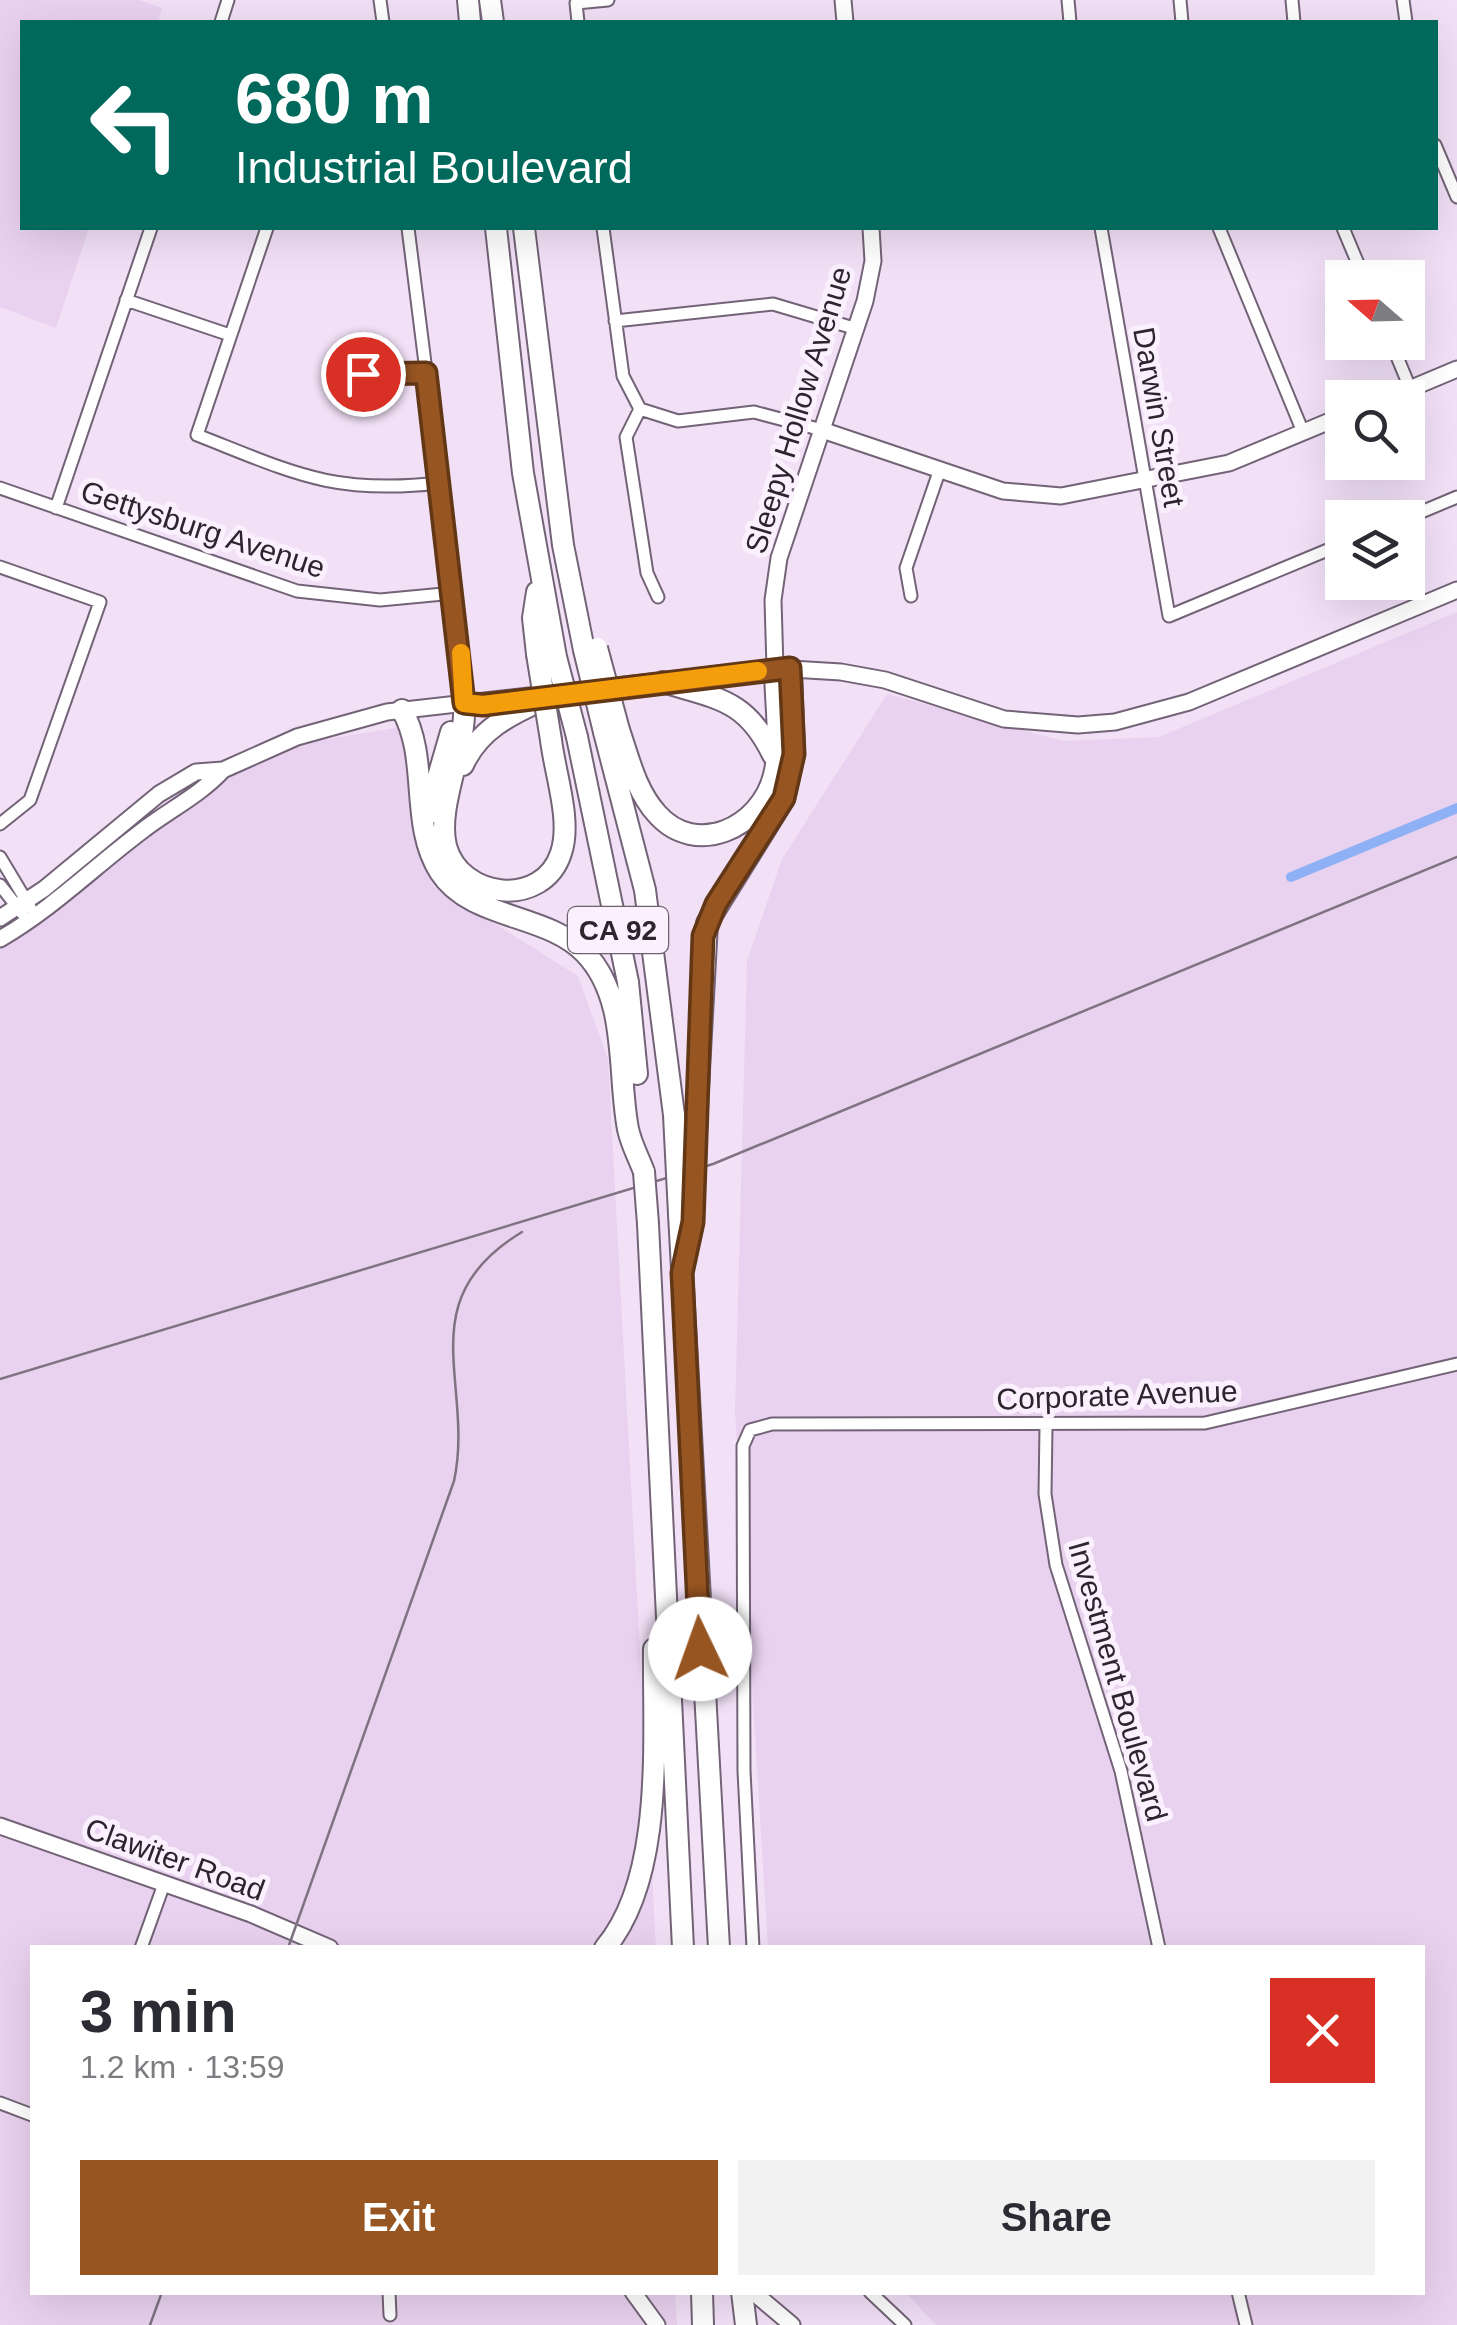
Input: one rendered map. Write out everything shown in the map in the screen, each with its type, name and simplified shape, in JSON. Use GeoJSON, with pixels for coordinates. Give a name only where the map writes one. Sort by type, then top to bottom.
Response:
{"type":"FeatureCollection","features":[{"type":"Feature","properties":{"kind":"highway"},"geometry":{"type":"LineString","coordinates":[[464,703],[465,724],[444,836],[459,871],[478,885],[503,891],[540,882],[560,858],[564,840],[551,740],[547,656],[533,618],[539,576],[496,230]]}},
{"type":"Feature","properties":{"kind":"highway","name":"CA 92"},"geometry":{"type":"LineString","coordinates":[[524,230],[559,506],[645,890],[686,1211],[682,1273],[718,1945]]}},
{"type":"Feature","properties":{"kind":"highway","name":"CA 92"},"geometry":{"type":"LineString","coordinates":[[547,656],[577,737],[628,982],[635,1128],[644,1172],[648,1224],[658,1507],[683,1945]]}},
{"type":"Feature","properties":{"kind":"highway"},"geometry":{"type":"LineString","coordinates":[[612,731],[646,800],[664,822],[682,833],[722,833],[743,823],[766,797],[776,761],[783,668]]}},
{"type":"Feature","properties":{"kind":"highway"},"geometry":{"type":"LineString","coordinates":[[686,1211],[697,1107],[703,936],[716,904],[784,798],[791,780],[783,668]]}},
{"type":"Feature","properties":{"kind":"highway"},"geometry":{"type":"LineString","coordinates":[[663,682],[735,704],[757,724],[776,761]]}},
{"type":"Feature","properties":{"kind":"highway"},"geometry":{"type":"LineString","coordinates":[[453,785],[481,736],[555,694]]}},
{"type":"Feature","properties":{"kind":"highway"},"geometry":{"type":"LineString","coordinates":[[426,820],[454,723],[464,703]]}},
{"type":"Feature","properties":{"kind":"highway"},"geometry":{"type":"LineString","coordinates":[[402,710],[414,732],[426,820],[438,869],[455,889],[564,936],[599,971],[609,993],[635,1128]]}},
{"type":"Feature","properties":{"kind":"highway"},"geometry":{"type":"LineString","coordinates":[[607,1945],[629,1915],[645,1866],[652,1742],[653,1542],[658,1507]]}},
{"type":"Feature","properties":{"kind":"highway"},"geometry":{"type":"LineString","coordinates":[[702,2295],[703,2325]]}},
{"type":"Feature","properties":{"kind":"highway"},"geometry":{"type":"LineString","coordinates":[[740,2295],[742,2325]]}},
{"type":"Feature","properties":{"kind":"main road","name":"Sleepy Hollow Avenue"},"geometry":{"type":"LineString","coordinates":[[783,668],[774,578],[857,328],[871,272],[871,230]]}},
{"type":"Feature","properties":{"kind":"main road"},"geometry":{"type":"LineString","coordinates":[[1425,382],[1457,368]]}},
{"type":"Feature","properties":{"kind":"main road"},"geometry":{"type":"LineString","coordinates":[[822,430],[1032,496],[1091,492],[1229,463],[1325,423]]}},
{"type":"Feature","properties":{"kind":"main road"},"geometry":{"type":"LineString","coordinates":[[0,918],[160,794],[196,772],[223,770],[303,734],[402,710],[783,668],[885,680],[1004,719],[1078,725],[1116,722],[1188,702],[1457,590]]}},
{"type":"Feature","properties":{"kind":"main road"},"geometry":{"type":"LineString","coordinates":[[0,939],[31,921],[140,832],[206,788],[223,770]]}},
{"type":"Feature","properties":{"kind":"main road","name":"Clawiter Road"},"geometry":{"type":"LineString","coordinates":[[0,1826],[322,1945]]}},
{"type":"Feature","properties":{"kind":"main road"},"geometry":{"type":"LineString","coordinates":[[635,2295],[657,2325]]}},
{"type":"Feature","properties":{"kind":"main road"},"geometry":{"type":"LineString","coordinates":[[756,2295],[788,2322]]}},
{"type":"Feature","properties":{"kind":"street"},"geometry":{"type":"LineString","coordinates":[[578,20],[576,3],[608,0]]}},
{"type":"Feature","properties":{"kind":"street"},"geometry":{"type":"LineString","coordinates":[[1438,151],[1457,197]]}},
{"type":"Feature","properties":{"kind":"street"},"geometry":{"type":"LineString","coordinates":[[56,508],[150,230]]}},
{"type":"Feature","properties":{"kind":"street"},"geometry":{"type":"LineString","coordinates":[[266,230],[197,435],[328,483],[384,489],[440,483]]}},
{"type":"Feature","properties":{"kind":"street"},"geometry":{"type":"LineString","coordinates":[[408,230],[464,703]]}},
{"type":"Feature","properties":{"kind":"street"},"geometry":{"type":"LineString","coordinates":[[604,230],[623,376],[640,409],[678,421],[754,412],[822,430]]}},
{"type":"Feature","properties":{"kind":"street","name":"Darwin Street"},"geometry":{"type":"LineString","coordinates":[[1101,230],[1169,616],[1325,551]]}},
{"type":"Feature","properties":{"kind":"street"},"geometry":{"type":"LineString","coordinates":[[1220,230],[1304,432]]}},
{"type":"Feature","properties":{"kind":"street"},"geometry":{"type":"LineString","coordinates":[[1345,230],[1357,260]]}},
{"type":"Feature","properties":{"kind":"street"},"geometry":{"type":"LineString","coordinates":[[126,300],[230,335]]}},
{"type":"Feature","properties":{"kind":"street"},"geometry":{"type":"LineString","coordinates":[[615,321],[773,304],[857,328]]}},
{"type":"Feature","properties":{"kind":"street"},"geometry":{"type":"LineString","coordinates":[[339,369],[372,376],[426,373]]}},
{"type":"Feature","properties":{"kind":"street"},"geometry":{"type":"LineString","coordinates":[[640,409],[626,437],[647,574],[658,597]]}},
{"type":"Feature","properties":{"kind":"street"},"geometry":{"type":"LineString","coordinates":[[911,596],[906,568],[940,469]]}},
{"type":"Feature","properties":{"kind":"street","name":"Gettysburg Avenue"},"geometry":{"type":"LineString","coordinates":[[0,488],[297,591],[380,600],[454,593]]}},
{"type":"Feature","properties":{"kind":"street"},"geometry":{"type":"LineString","coordinates":[[1425,510],[1457,497]]}},
{"type":"Feature","properties":{"kind":"street"},"geometry":{"type":"LineString","coordinates":[[0,567],[100,602],[30,800],[0,824]]}},
{"type":"Feature","properties":{"kind":"street"},"geometry":{"type":"LineString","coordinates":[[0,857],[4,873],[31,921]]}},
{"type":"Feature","properties":{"kind":"street"},"geometry":{"type":"LineString","coordinates":[[0,884],[23,903]]}},
{"type":"Feature","properties":{"kind":"street","name":"Corporate Avenue"},"geometry":{"type":"LineString","coordinates":[[753,1945],[744,1751],[743,1446],[750,1430],[772,1424],[1046,1427],[1222,1420],[1457,1364]]}},
{"type":"Feature","properties":{"kind":"street","name":"Investment Boulevard"},"geometry":{"type":"LineString","coordinates":[[1046,1427],[1045,1494],[1056,1564],[1122,1771],[1158,1945]]}},
{"type":"Feature","properties":{"kind":"street"},"geometry":{"type":"LineString","coordinates":[[142,1945],[164,1884]]}},
{"type":"Feature","properties":{"kind":"street"},"geometry":{"type":"LineString","coordinates":[[0,2103],[30,2114]]}},
{"type":"Feature","properties":{"kind":"street"},"geometry":{"type":"LineString","coordinates":[[390,2295],[390,2315]]}},
{"type":"Feature","properties":{"kind":"street"},"geometry":{"type":"LineString","coordinates":[[873,2295],[905,2325]]}},
{"type":"Feature","properties":{"kind":"street"},"geometry":{"type":"LineString","coordinates":[[1239,2295],[1246,2325]]}},
{"type":"Feature","properties":{"kind":"shaded area"},"geometry":{"type":"Polygon","coordinates":[[[0,0],[139,0],[162,8],[159,20],[20,20],[20,230],[88,230],[56,328],[0,307],[0,0]]]}},
{"type":"Feature","properties":{"kind":"shaded area"},"geometry":{"type":"Polygon","coordinates":[[[1457,612],[1457,2325],[936,2325],[908,2295],[1425,2295],[1425,1945],[768,1945],[735,1411],[747,961],[782,859],[887,694],[1063,741],[1159,737],[1457,612]]]}},
{"type":"Feature","properties":{"kind":"shaded area"},"geometry":{"type":"Polygon","coordinates":[[[401,727],[426,856],[459,901],[578,976],[608,1059],[656,1945],[30,1945],[30,2295],[675,2295],[677,2325],[0,2325],[0,911],[247,752],[401,727]]]}},
{"type":"Feature","properties":{"kind":"waterway"},"geometry":{"type":"LineString","coordinates":[[1291,877],[1457,808]]}},
{"type":"Feature","properties":{"kind":"railway"},"geometry":{"type":"LineString","coordinates":[[0,1379],[713,1164],[1457,857]]}},
{"type":"Feature","properties":{"kind":"railway"},"geometry":{"type":"LineString","coordinates":[[289,1945],[454,1481],[458,1445],[453,1346],[456,1316],[466,1286],[487,1259],[522,1232]]}},
{"type":"Feature","properties":{"kind":"railway"},"geometry":{"type":"LineString","coordinates":[[150,2325],[161,2295]]}},
{"type":"Feature","properties":{"kind":"slow traffic"},"geometry":{"type":"LineString","coordinates":[[461,653],[464,703],[483,705],[758,671]]}},
{"type":"Feature","properties":{"kind":"route"},"geometry":{"type":"LineString","coordinates":[[363,374],[426,373],[462,658],[464,703],[483,705],[790,668],[794,754],[791,780],[784,798],[716,904],[703,936],[693,1222],[682,1273],[700,1649]]}}]}
